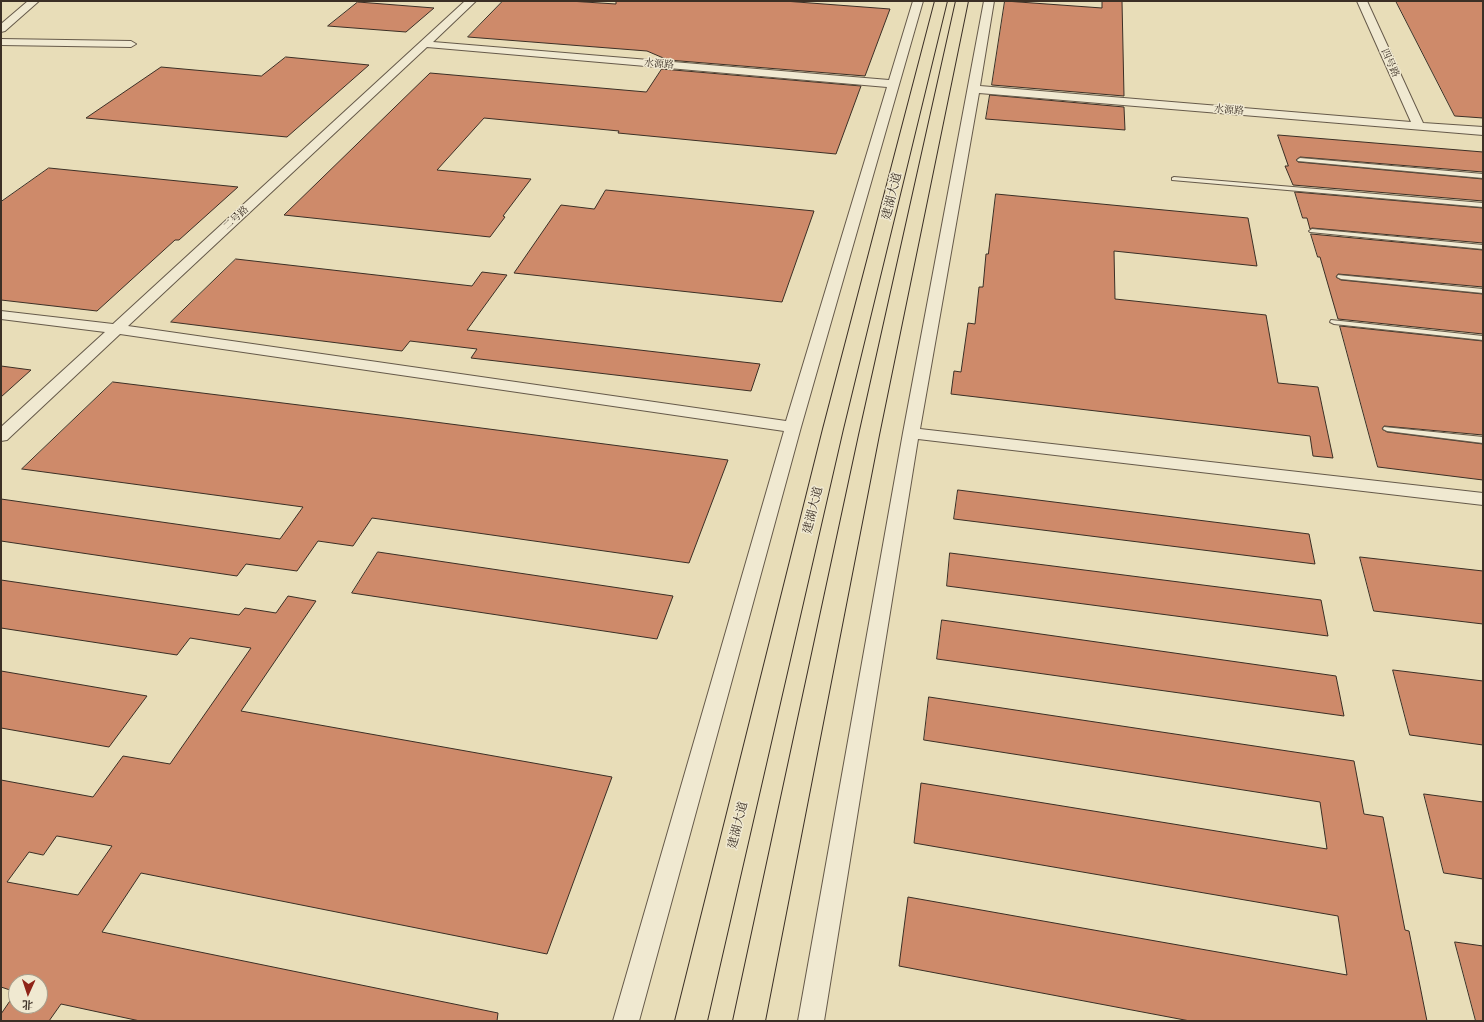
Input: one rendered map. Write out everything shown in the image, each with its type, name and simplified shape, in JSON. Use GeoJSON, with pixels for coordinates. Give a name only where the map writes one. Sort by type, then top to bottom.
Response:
{"type":"FeatureCollection","features":[{"type":"Feature","properties":{"kind":"main road","name":"建湖大道"},"geometry":{"type":"LineString","coordinates":[[690,1021],[831,437],[941,1]]}},
{"type":"Feature","properties":{"kind":"main road"},"geometry":{"type":"LineString","coordinates":[[749,1021],[869,434],[962,1]]}},
{"type":"Feature","properties":{"kind":"street"},"geometry":{"type":"LineString","coordinates":[[1,29],[34,1]]}},
{"type":"Feature","properties":{"kind":"street","name":"二号路"},"geometry":{"type":"LineString","coordinates":[[1,436],[471,1]]}},
{"type":"Feature","properties":{"kind":"street"},"geometry":{"type":"LineString","coordinates":[[626,1021],[793,427],[918,1]]}},
{"type":"Feature","properties":{"kind":"street"},"geometry":{"type":"LineString","coordinates":[[811,1021],[911,434],[974,89],[988,1]]}},
{"type":"Feature","properties":{"kind":"street","name":"四号路"},"geometry":{"type":"LineString","coordinates":[[1362,1],[1418,125]]}},
{"type":"Feature","properties":{"kind":"street"},"geometry":{"type":"LineString","coordinates":[[1,42],[131,44]]}},
{"type":"Feature","properties":{"kind":"street","name":"水源路"},"geometry":{"type":"LineString","coordinates":[[425,44],[894,84]]}},
{"type":"Feature","properties":{"kind":"street","name":"水源路"},"geometry":{"type":"LineString","coordinates":[[974,89],[1483,130]]}},
{"type":"Feature","properties":{"kind":"street"},"geometry":{"type":"LineString","coordinates":[[1,315],[116,329],[793,427]]}},
{"type":"Feature","properties":{"kind":"street"},"geometry":{"type":"LineString","coordinates":[[911,434],[1483,499]]}},
{"type":"Feature","properties":{"kind":"lane"},"geometry":{"type":"LineString","coordinates":[[1300,160],[1483,176]]}},
{"type":"Feature","properties":{"kind":"lane"},"geometry":{"type":"LineString","coordinates":[[1174,179],[1483,205]]}},
{"type":"Feature","properties":{"kind":"lane"},"geometry":{"type":"LineString","coordinates":[[1312,231],[1483,247]]}},
{"type":"Feature","properties":{"kind":"lane"},"geometry":{"type":"LineString","coordinates":[[1341,278],[1483,291]]}},
{"type":"Feature","properties":{"kind":"lane"},"geometry":{"type":"LineString","coordinates":[[1334,322],[1483,338]]}},
{"type":"Feature","properties":{"kind":"lane"},"geometry":{"type":"LineString","coordinates":[[1387,429],[1483,440]]}},
{"type":"Feature","properties":{"kind":"building"},"geometry":{"type":"Polygon","coordinates":[[[503,1],[569,1],[616,4],[616,1],[784,1],[890,9],[865,76],[668,60],[647,51],[468,37],[503,1]]]}},
{"type":"Feature","properties":{"kind":"building"},"geometry":{"type":"Polygon","coordinates":[[[1005,1],[1102,8],[1102,1],[1122,1],[1124,96],[992,85],[1005,1]]]}},
{"type":"Feature","properties":{"kind":"building"},"geometry":{"type":"Polygon","coordinates":[[[1396,1],[1483,1],[1483,118],[1455,116],[1396,1]]]}},
{"type":"Feature","properties":{"kind":"building"},"geometry":{"type":"Polygon","coordinates":[[[358,2],[434,8],[406,32],[328,26],[358,2]]]}},
{"type":"Feature","properties":{"kind":"building"},"geometry":{"type":"Polygon","coordinates":[[[286,57],[369,65],[287,137],[86,118],[161,67],[261,76],[286,57]]]}},
{"type":"Feature","properties":{"kind":"building"},"geometry":{"type":"Polygon","coordinates":[[[662,69],[861,86],[836,154],[618,133],[619,131],[484,118],[437,170],[531,179],[503,216],[505,217],[490,237],[284,215],[430,73],[646,92],[662,69]]]}},
{"type":"Feature","properties":{"kind":"building"},"geometry":{"type":"Polygon","coordinates":[[[990,95],[1124,107],[1125,130],[986,119],[990,95]]]}},
{"type":"Feature","properties":{"kind":"building"},"geometry":{"type":"Polygon","coordinates":[[[1278,135],[1483,152],[1483,172],[1300,157],[1296,160],[1298,162],[1483,179],[1483,201],[1293,185],[1285,166],[1288,166],[1278,135]]]}},
{"type":"Feature","properties":{"kind":"building"},"geometry":{"type":"Polygon","coordinates":[[[49,168],[238,187],[179,240],[175,240],[97,311],[1,300],[1,202],[49,168]]]}},
{"type":"Feature","properties":{"kind":"building"},"geometry":{"type":"Polygon","coordinates":[[[606,190],[814,211],[782,302],[514,273],[561,205],[594,209],[606,190]]]}},
{"type":"Feature","properties":{"kind":"building"},"geometry":{"type":"Polygon","coordinates":[[[1295,192],[1483,208],[1483,243],[1310,229],[1307,218],[1303,218],[1295,192]]]}},
{"type":"Feature","properties":{"kind":"building"},"geometry":{"type":"Polygon","coordinates":[[[996,194],[1248,218],[1257,266],[1114,251],[1115,299],[1266,315],[1278,383],[1318,387],[1333,458],[1313,456],[1310,436],[951,394],[954,371],[961,372],[968,323],[975,324],[979,287],[983,287],[986,254],[988,254],[996,194]]]}},
{"type":"Feature","properties":{"kind":"building"},"geometry":{"type":"Polygon","coordinates":[[[1311,234],[1483,250],[1483,287],[1338,274],[1336,277],[1341,280],[1483,294],[1483,334],[1338,319],[1320,257],[1318,257],[1311,234]]]}},
{"type":"Feature","properties":{"kind":"building"},"geometry":{"type":"Polygon","coordinates":[[[236,259],[472,286],[482,272],[507,275],[467,330],[760,364],[751,391],[471,358],[477,349],[410,341],[402,351],[171,322],[236,259]]]}},
{"type":"Feature","properties":{"kind":"building"},"geometry":{"type":"Polygon","coordinates":[[[1340,326],[1483,341],[1483,435],[1384,426],[1382,429],[1387,432],[1483,444],[1483,480],[1378,467],[1340,326]]]}},
{"type":"Feature","properties":{"kind":"building"},"geometry":{"type":"Polygon","coordinates":[[[1,366],[31,370],[1,397],[1,366]]]}},
{"type":"Feature","properties":{"kind":"building"},"geometry":{"type":"Polygon","coordinates":[[[113,382],[728,460],[689,563],[372,518],[353,546],[318,541],[297,571],[246,564],[237,576],[1,541],[1,499],[280,539],[303,507],[22,469],[113,382]]]}},
{"type":"Feature","properties":{"kind":"building"},"geometry":{"type":"Polygon","coordinates":[[[958,490],[1309,534],[1315,564],[954,519],[958,490]]]}},
{"type":"Feature","properties":{"kind":"building"},"geometry":{"type":"Polygon","coordinates":[[[378,552],[673,596],[657,639],[352,593],[378,552]]]}},
{"type":"Feature","properties":{"kind":"building"},"geometry":{"type":"Polygon","coordinates":[[[950,553],[1321,600],[1328,636],[947,586],[950,553]]]}},
{"type":"Feature","properties":{"kind":"building"},"geometry":{"type":"Polygon","coordinates":[[[1360,557],[1483,571],[1483,624],[1374,611],[1360,557]]]}},
{"type":"Feature","properties":{"kind":"building"},"geometry":{"type":"Polygon","coordinates":[[[1,580],[239,615],[245,608],[276,613],[288,596],[316,601],[241,711],[612,777],[547,954],[141,873],[102,932],[498,1013],[497,1021],[140,1021],[61,1004],[49,1021],[1,1021],[1,1014],[8,1004],[8,1014],[48,1014],[48,974],[8,974],[8,989],[1,987],[1,780],[93,797],[123,756],[170,764],[251,648],[190,638],[177,655],[1,628],[1,580]],[[57,836],[43,855],[29,852],[7,882],[78,895],[112,846],[57,836]]]}},
{"type":"Feature","properties":{"kind":"building"},"geometry":{"type":"Polygon","coordinates":[[[942,620],[1336,676],[1344,716],[937,659],[942,620]]]}},
{"type":"Feature","properties":{"kind":"building"},"geometry":{"type":"Polygon","coordinates":[[[1393,670],[1483,681],[1483,745],[1410,735],[1393,670]]]}},
{"type":"Feature","properties":{"kind":"building"},"geometry":{"type":"Polygon","coordinates":[[[1,671],[147,696],[109,747],[1,728],[1,671]]]}},
{"type":"Feature","properties":{"kind":"building"},"geometry":{"type":"Polygon","coordinates":[[[929,697],[1354,761],[1364,814],[1383,817],[1405,930],[1409,931],[1427,1021],[1190,1021],[899,966],[908,897],[1347,975],[1338,916],[914,843],[921,783],[1327,849],[1320,802],[924,740],[929,697]]]}},
{"type":"Feature","properties":{"kind":"building"},"geometry":{"type":"Polygon","coordinates":[[[1424,794],[1483,802],[1483,879],[1444,873],[1424,794]]]}},
{"type":"Feature","properties":{"kind":"building"},"geometry":{"type":"Polygon","coordinates":[[[1455,942],[1483,946],[1483,1021],[1476,1021],[1455,942]]]}}]}
